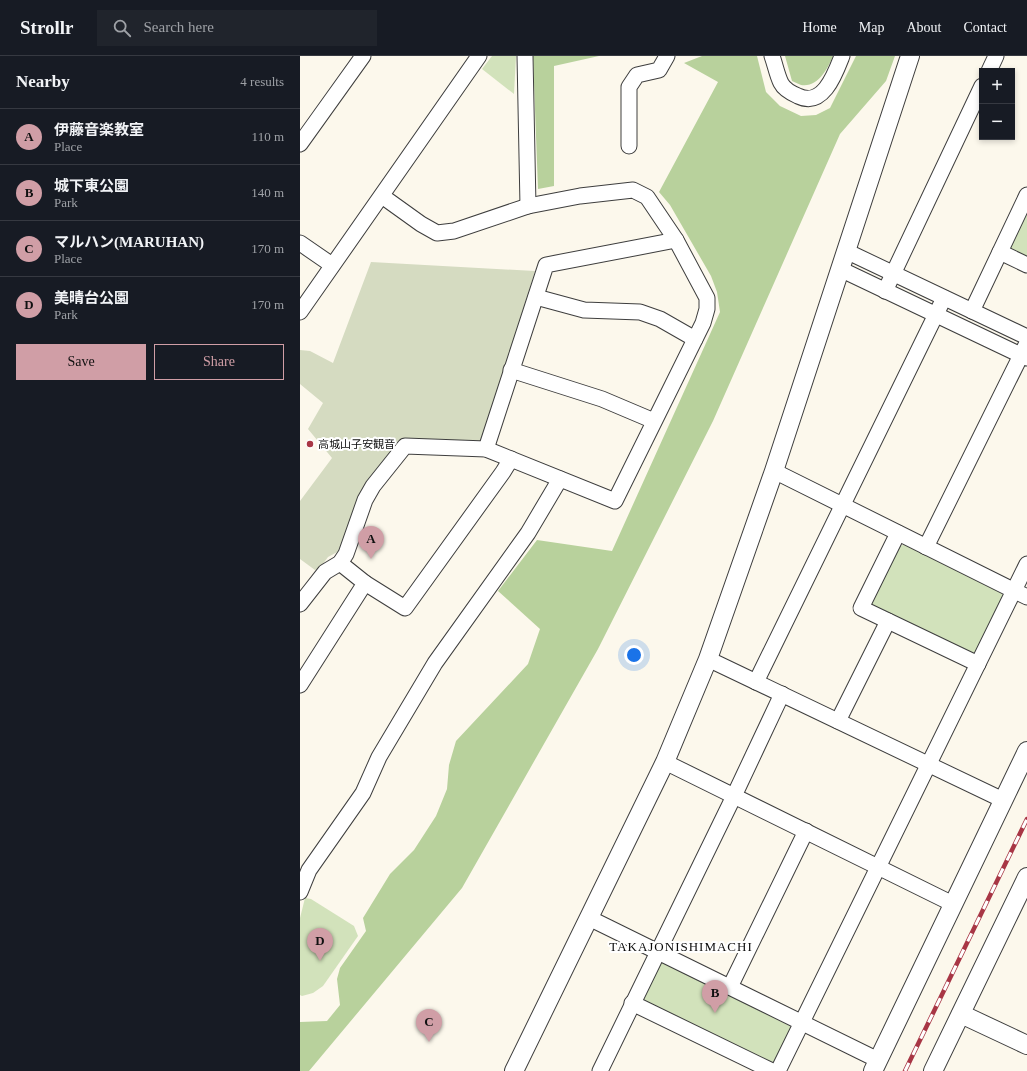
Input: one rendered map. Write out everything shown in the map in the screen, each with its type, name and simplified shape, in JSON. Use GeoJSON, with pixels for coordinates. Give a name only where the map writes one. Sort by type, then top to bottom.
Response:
{"type":"FeatureCollection","features":[{"type":"Feature","properties":{"kind":"street"},"geometry":{"type":"LineString","coordinates":[[300,144],[363,56]]}},
{"type":"Feature","properties":{"kind":"street"},"geometry":{"type":"LineString","coordinates":[[525,56],[528,206]]}},
{"type":"Feature","properties":{"kind":"street"},"geometry":{"type":"LineString","coordinates":[[629,146],[629,87],[637,74],[659,70],[667,56]]}},
{"type":"Feature","properties":{"kind":"street"},"geometry":{"type":"LineString","coordinates":[[772,56],[781,83],[790,93],[803,99],[816,97],[830,84],[842,56]]}},
{"type":"Feature","properties":{"kind":"street"},"geometry":{"type":"LineString","coordinates":[[514,1071],[665,762],[708,659],[774,471],[910,56]]}},
{"type":"Feature","properties":{"kind":"street"},"geometry":{"type":"LineString","coordinates":[[990,68],[996,56]]}},
{"type":"Feature","properties":{"kind":"street"},"geometry":{"type":"LineString","coordinates":[[300,312],[382,196],[476,57]]}},
{"type":"Feature","properties":{"kind":"street"},"geometry":{"type":"LineString","coordinates":[[885,291],[979,92]]}},
{"type":"Feature","properties":{"kind":"street"},"geometry":{"type":"LineString","coordinates":[[300,604],[325,572],[340,563],[346,554],[365,500],[373,486],[405,446],[486,449],[615,501],[703,323],[707,309],[707,298],[676,240],[647,197],[633,190],[580,196],[528,206],[454,231],[437,232],[421,224],[382,196]]}},
{"type":"Feature","properties":{"kind":"street"},"geometry":{"type":"LineString","coordinates":[[972,311],[1026,198]]}},
{"type":"Feature","properties":{"kind":"street"},"geometry":{"type":"LineString","coordinates":[[486,449],[546,265],[676,240]]}},
{"type":"Feature","properties":{"kind":"street"},"geometry":{"type":"LineString","coordinates":[[300,243],[332,265]]}},
{"type":"Feature","properties":{"kind":"street"},"geometry":{"type":"LineString","coordinates":[[846,251],[1027,337]]}},
{"type":"Feature","properties":{"kind":"street"},"geometry":{"type":"LineString","coordinates":[[1000,252],[1027,265]]}},
{"type":"Feature","properties":{"kind":"street"},"geometry":{"type":"LineString","coordinates":[[840,269],[936,314],[1025,352],[926,547]]}},
{"type":"Feature","properties":{"kind":"street"},"geometry":{"type":"LineString","coordinates":[[536,297],[584,310],[640,312],[660,319],[695,339]]}},
{"type":"Feature","properties":{"kind":"street"},"geometry":{"type":"LineString","coordinates":[[756,682],[944,298]]}},
{"type":"Feature","properties":{"kind":"street"},"geometry":{"type":"LineString","coordinates":[[511,370],[602,399],[654,421]]}},
{"type":"Feature","properties":{"kind":"street"},"geometry":{"type":"LineString","coordinates":[[340,563],[365,583],[406,608],[511,459]]}},
{"type":"Feature","properties":{"kind":"street"},"geometry":{"type":"LineString","coordinates":[[774,471],[1021,593]]}},
{"type":"Feature","properties":{"kind":"street"},"geometry":{"type":"LineString","coordinates":[[300,892],[309,870],[363,793],[379,757],[435,663],[528,533],[560,479]]}},
{"type":"Feature","properties":{"kind":"street"},"geometry":{"type":"LineString","coordinates":[[898,533],[861,608],[978,664]]}},
{"type":"Feature","properties":{"kind":"street"},"geometry":{"type":"LineString","coordinates":[[778,1071],[978,664],[1021,593],[1027,564]]}},
{"type":"Feature","properties":{"kind":"street"},"geometry":{"type":"LineString","coordinates":[[300,685],[365,583]]}},
{"type":"Feature","properties":{"kind":"street"},"geometry":{"type":"LineString","coordinates":[[838,721],[888,621]]}},
{"type":"Feature","properties":{"kind":"street"},"geometry":{"type":"LineString","coordinates":[[708,659],[1003,800]]}},
{"type":"Feature","properties":{"kind":"street"},"geometry":{"type":"LineString","coordinates":[[600,1071],[782,694]]}},
{"type":"Feature","properties":{"kind":"street"},"geometry":{"type":"LineString","coordinates":[[588,918],[802,1022],[875,1065],[1027,751]]}},
{"type":"Feature","properties":{"kind":"street"},"geometry":{"type":"LineString","coordinates":[[665,762],[953,904]]}},
{"type":"Feature","properties":{"kind":"street"},"geometry":{"type":"LineString","coordinates":[[730,987],[806,831]]}},
{"type":"Feature","properties":{"kind":"street"},"geometry":{"type":"LineString","coordinates":[[933,1071],[1027,877]]}},
{"type":"Feature","properties":{"kind":"street"},"geometry":{"type":"LineString","coordinates":[[632,1003],[772,1071]]}},
{"type":"Feature","properties":{"kind":"street"},"geometry":{"type":"LineString","coordinates":[[961,1014],[1027,1045]]}},
{"type":"Feature","properties":{"kind":"green space"},"geometry":{"type":"Polygon","coordinates":[[[492,56],[516,56],[514,94],[482,69],[492,56]]]}},
{"type":"Feature","properties":{"kind":"green space"},"geometry":{"type":"Polygon","coordinates":[[[533,56],[599,56],[554,66],[554,186],[538,189],[533,56]]]}},
{"type":"Feature","properties":{"kind":"green space"},"geometry":{"type":"Polygon","coordinates":[[[702,56],[757,56],[766,92],[780,106],[801,116],[816,115],[830,108],[856,56],[895,56],[886,81],[840,134],[713,421],[598,649],[462,888],[309,1071],[300,1071],[300,1022],[327,1021],[340,1005],[337,979],[340,968],[366,931],[363,918],[390,874],[414,850],[436,816],[447,789],[449,765],[456,741],[528,664],[540,629],[498,591],[537,540],[612,551],[720,312],[717,292],[711,276],[670,205],[659,192],[718,82],[684,63],[702,56]]]}},
{"type":"Feature","properties":{"kind":"green space"},"geometry":{"type":"Polygon","coordinates":[[[785,56],[833,56],[822,76],[812,83],[801,85],[792,81],[785,56]]]}},
{"type":"Feature","properties":{"kind":"green space"},"geometry":{"type":"Polygon","coordinates":[[[1027,211],[1027,261],[1013,254],[1008,246],[1027,211]]]}},
{"type":"Feature","properties":{"kind":"green space"},"geometry":{"type":"Polygon","coordinates":[[[371,262],[535,271],[481,444],[400,442],[360,493],[341,550],[328,557],[319,569],[315,570],[300,559],[300,501],[332,458],[308,429],[323,403],[300,384],[300,350],[310,351],[333,363],[371,262]]]}},
{"type":"Feature","properties":{"kind":"green space"},"geometry":{"type":"Polygon","coordinates":[[[906,544],[1002,592],[1004,601],[979,651],[970,654],[874,609],[871,601],[897,547],[906,544]]]}},
{"type":"Feature","properties":{"kind":"green space"},"geometry":{"type":"Polygon","coordinates":[[[305,898],[311,899],[354,926],[358,936],[323,986],[313,993],[302,996],[300,995],[300,918],[305,898]]]}},
{"type":"Feature","properties":{"kind":"green space"},"geometry":{"type":"Polygon","coordinates":[[[659,960],[790,1026],[792,1031],[777,1062],[769,1064],[639,1000],[659,960]]]}},
{"type":"Feature","properties":{"kind":"railway"},"geometry":{"type":"LineString","coordinates":[[905,1071],[1027,819]]}},
{"type":"Feature","properties":{"kind":"place","name":"高城山子安観音"},"geometry":{"type":"Point","coordinates":[310,444]}},
{"type":"Feature","properties":{"kind":"place","name":"伊藤音楽教室"},"geometry":{"type":"Point","coordinates":[371,559]}},
{"type":"Feature","properties":{"kind":"place","name":"美晴台公園"},"geometry":{"type":"Point","coordinates":[320,961]}},
{"type":"Feature","properties":{"kind":"place","name":"城下東公園"},"geometry":{"type":"Point","coordinates":[715,1013]}},
{"type":"Feature","properties":{"kind":"place","name":"マルハン(MARUHAN)"},"geometry":{"type":"Point","coordinates":[429,1042]}},
{"type":"Feature","properties":{"kind":"district","name":"TAKAJONISHIMACHI"},"geometry":{"type":"Point","coordinates":[681,946]}}]}
